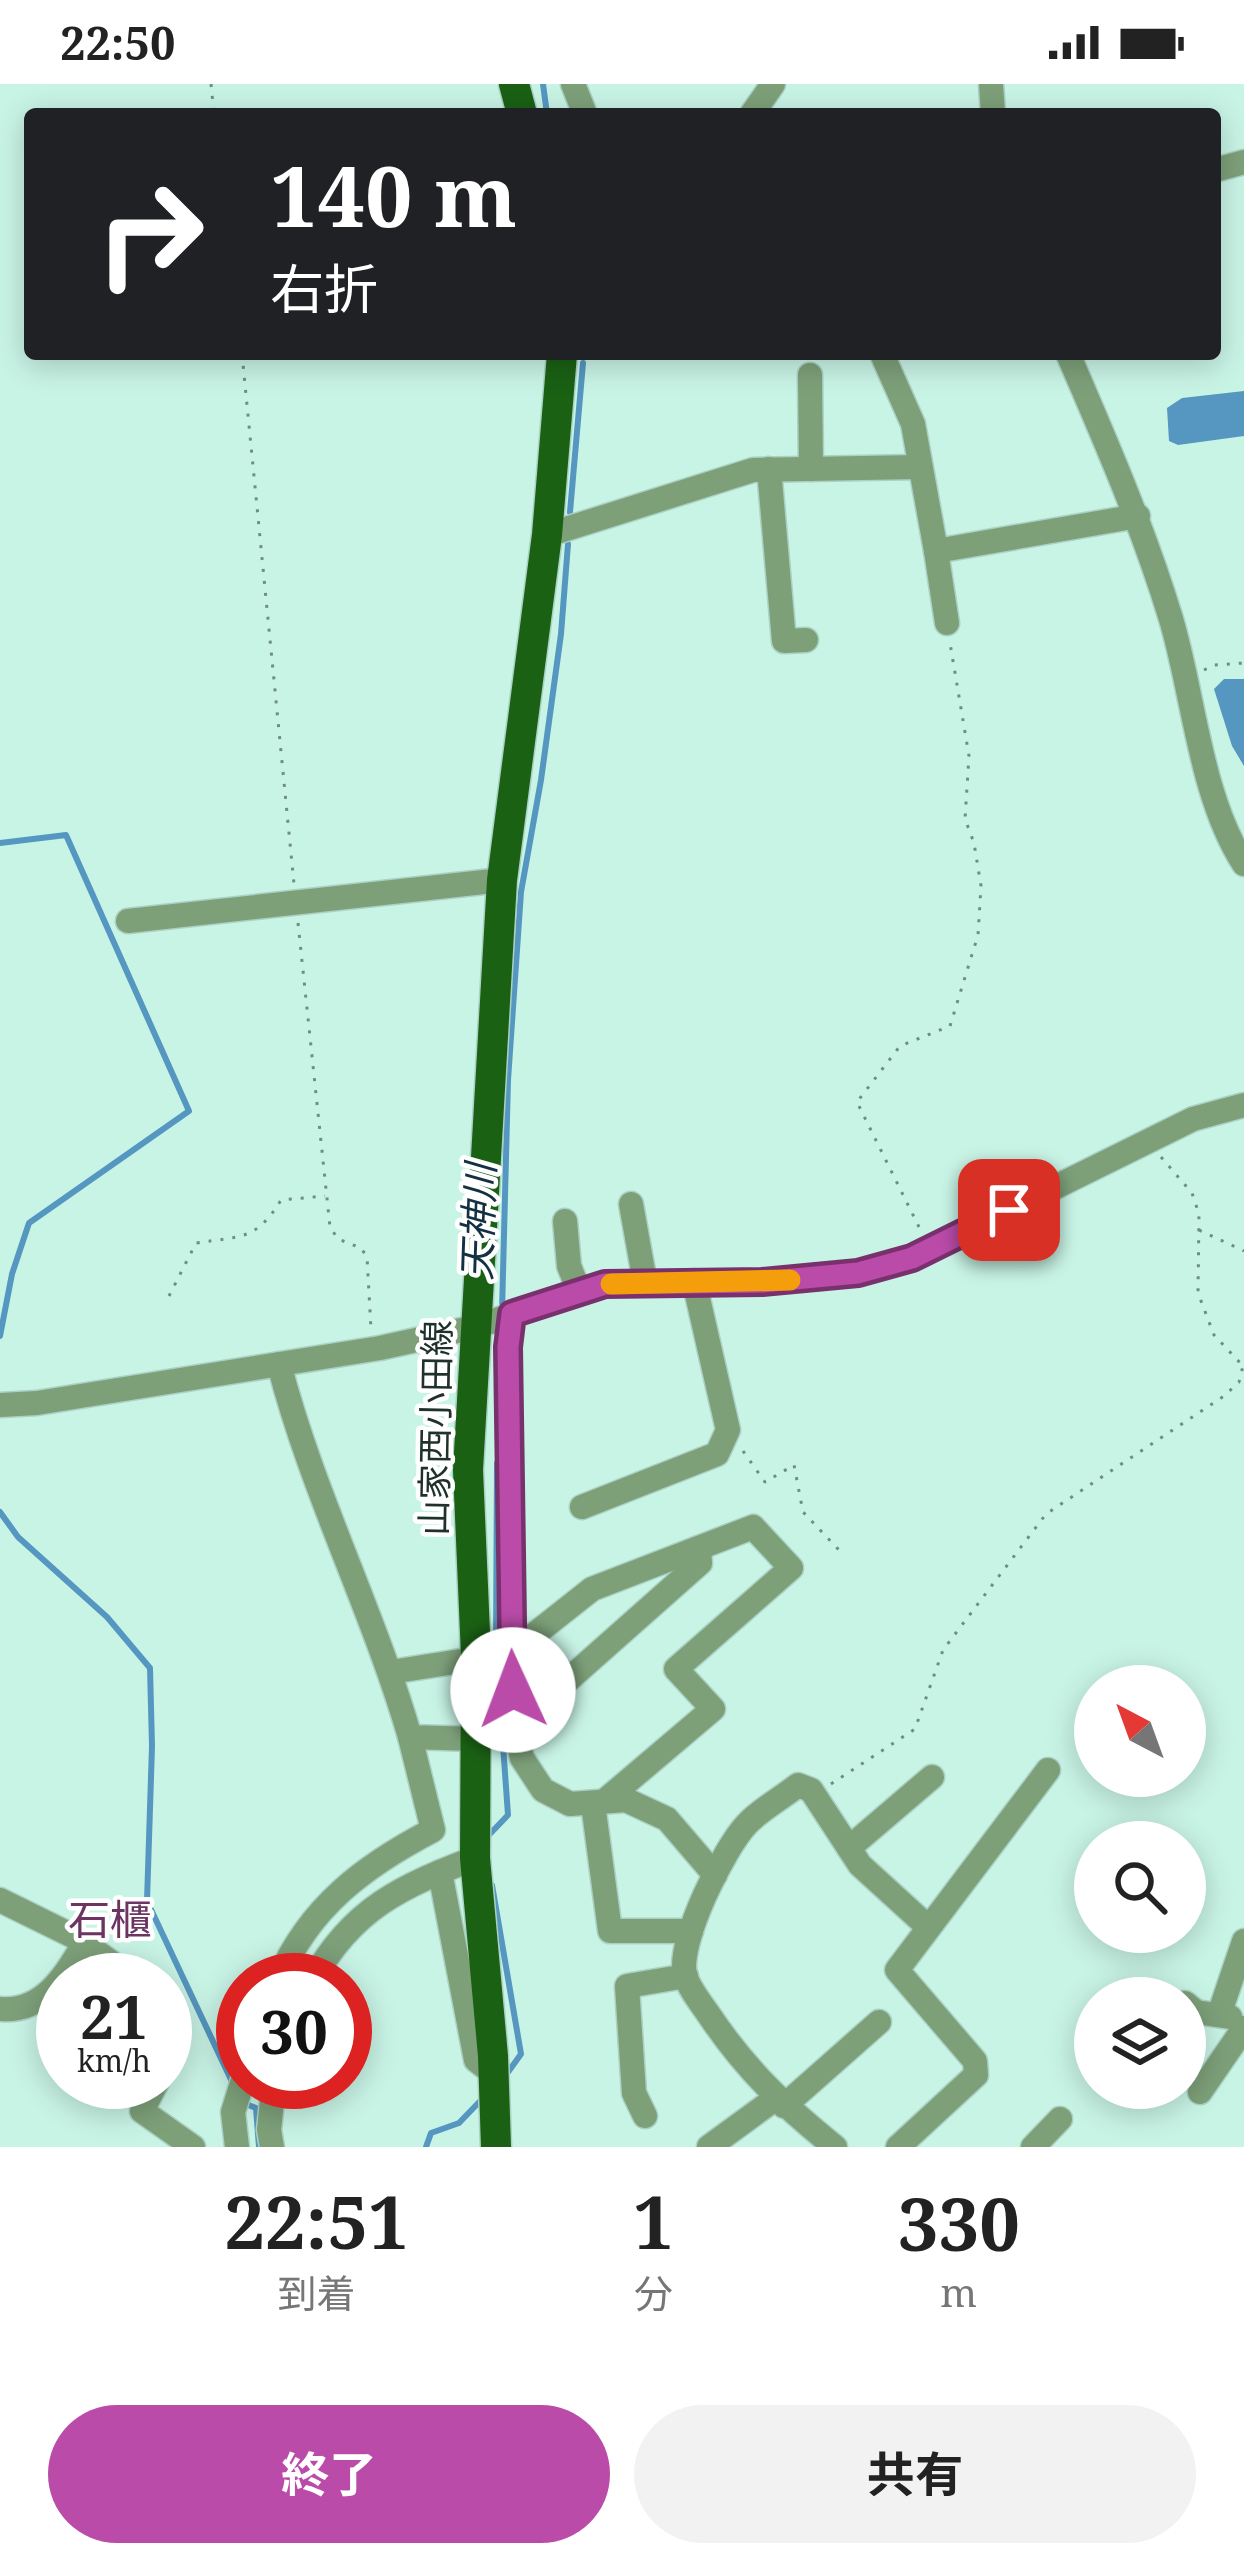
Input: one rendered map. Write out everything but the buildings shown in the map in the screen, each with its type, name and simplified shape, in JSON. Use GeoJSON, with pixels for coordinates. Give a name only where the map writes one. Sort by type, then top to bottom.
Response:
{"type":"FeatureCollection","features":[{"type":"Feature","properties":{"kind":"main road","name":"山家西小田線"},"geometry":{"type":"LineString","coordinates":[[496,2147],[476,1858],[476,1656],[468,1470],[502,880],[547,535],[562,360]]}},
{"type":"Feature","properties":{"kind":"street"},"geometry":{"type":"LineString","coordinates":[[885,360],[913,424],[946,623]]}},
{"type":"Feature","properties":{"kind":"street"},"geometry":{"type":"LineString","coordinates":[[1071,360],[1138,516],[1218,811],[1244,864]]}},
{"type":"Feature","properties":{"kind":"street"},"geometry":{"type":"LineString","coordinates":[[810,375],[812,469]]}},
{"type":"Feature","properties":{"kind":"street"},"geometry":{"type":"LineString","coordinates":[[547,535],[753,470],[919,466]]}},
{"type":"Feature","properties":{"kind":"street"},"geometry":{"type":"LineString","coordinates":[[769,469],[784,640],[806,640]]}},
{"type":"Feature","properties":{"kind":"street"},"geometry":{"type":"LineString","coordinates":[[936,551],[1138,516]]}},
{"type":"Feature","properties":{"kind":"street"},"geometry":{"type":"LineString","coordinates":[[128,921],[502,880]]}},
{"type":"Feature","properties":{"kind":"street"},"geometry":{"type":"LineString","coordinates":[[0,1405],[380,1348],[475,1327],[605,1284],[762,1282],[858,1273],[931,1250],[1193,1119],[1244,1105]]}},
{"type":"Feature","properties":{"kind":"street"},"geometry":{"type":"LineString","coordinates":[[631,1204],[645,1282]]}},
{"type":"Feature","properties":{"kind":"street"},"geometry":{"type":"LineString","coordinates":[[565,1221],[569,1266],[579,1292]]}},
{"type":"Feature","properties":{"kind":"street"},"geometry":{"type":"LineString","coordinates":[[582,1508],[717,1454],[728,1430],[694,1281]]}},
{"type":"Feature","properties":{"kind":"street"},"geometry":{"type":"LineString","coordinates":[[512,1314],[508,1347],[512,1653],[515,1727],[522,1758],[543,1790],[570,1804],[626,1800],[667,1819],[715,1875]]}},
{"type":"Feature","properties":{"kind":"street"},"geometry":{"type":"LineString","coordinates":[[278,1364],[326,1516],[391,1672],[434,1830],[349,1882],[313,1916],[289,1953]]}},
{"type":"Feature","properties":{"kind":"street"},"geometry":{"type":"LineString","coordinates":[[391,1672],[512,1653],[592,1589],[753,1527],[791,1568],[676,1670],[713,1709],[600,1801]]}},
{"type":"Feature","properties":{"kind":"street"},"geometry":{"type":"LineString","coordinates":[[515,1727],[700,1564],[699,1548]]}},
{"type":"Feature","properties":{"kind":"street"},"geometry":{"type":"LineString","coordinates":[[410,1737],[475,1739]]}},
{"type":"Feature","properties":{"kind":"street"},"geometry":{"type":"LineString","coordinates":[[898,2147],[976,2075],[976,2061],[897,1970],[1048,1770]]}},
{"type":"Feature","properties":{"kind":"street"},"geometry":{"type":"LineString","coordinates":[[849,1848],[932,1777]]}},
{"type":"Feature","properties":{"kind":"street"},"geometry":{"type":"LineString","coordinates":[[835,2147],[742,2063],[686,1976],[691,1931],[715,1875],[744,1826],[799,1785],[815,1796],[860,1865],[928,1927]]}},
{"type":"Feature","properties":{"kind":"street"},"geometry":{"type":"LineString","coordinates":[[600,1801],[610,1931],[691,1931]]}},
{"type":"Feature","properties":{"kind":"street"},"geometry":{"type":"LineString","coordinates":[[328,1953],[362,1916],[400,1888],[476,1858]]}},
{"type":"Feature","properties":{"kind":"street"},"geometry":{"type":"LineString","coordinates":[[440,1872],[476,2060],[494,2074]]}},
{"type":"Feature","properties":{"kind":"street"},"geometry":{"type":"LineString","coordinates":[[0,1900],[98,1953]]}},
{"type":"Feature","properties":{"kind":"street"},"geometry":{"type":"LineString","coordinates":[[1206,2080],[1236,2021],[1244,1941]]}},
{"type":"Feature","properties":{"kind":"street"},"geometry":{"type":"LineString","coordinates":[[0,2008],[35,2004],[53,1988],[84,1943]]}},
{"type":"Feature","properties":{"kind":"street"},"geometry":{"type":"LineString","coordinates":[[645,2116],[634,2093],[627,1986],[686,1976]]}},
{"type":"Feature","properties":{"kind":"street"},"geometry":{"type":"LineString","coordinates":[[1206,2014],[1236,2021]]}},
{"type":"Feature","properties":{"kind":"street"},"geometry":{"type":"LineString","coordinates":[[709,2147],[780,2102],[879,2022]]}},
{"type":"Feature","properties":{"kind":"street"},"geometry":{"type":"LineString","coordinates":[[143,2109],[193,2147]]}},
{"type":"Feature","properties":{"kind":"street"},"geometry":{"type":"LineString","coordinates":[[234,2109],[237,2147]]}},
{"type":"Feature","properties":{"kind":"street"},"geometry":{"type":"LineString","coordinates":[[271,2109],[272,2147]]}},
{"type":"Feature","properties":{"kind":"street"},"geometry":{"type":"LineString","coordinates":[[1033,2147],[1060,2119]]}},
{"type":"Feature","properties":{"kind":"path"},"geometry":{"type":"LineString","coordinates":[[243,360],[330,1227],[338,1239],[362,1248],[367,1256],[371,1335],[380,1348]]}},
{"type":"Feature","properties":{"kind":"path"},"geometry":{"type":"LineString","coordinates":[[931,1250],[857,1102],[900,1046],[950,1026],[978,935],[981,886],[965,820],[969,757],[946,623]]}},
{"type":"Feature","properties":{"kind":"path"},"geometry":{"type":"LineString","coordinates":[[1186,680],[1214,665],[1244,663]]}},
{"type":"Feature","properties":{"kind":"path"},"geometry":{"type":"LineString","coordinates":[[815,1796],[915,1729],[943,1650],[1046,1514],[1239,1382],[1244,1367],[1214,1335],[1198,1293],[1199,1214],[1192,1193],[1148,1142]]}},
{"type":"Feature","properties":{"kind":"path"},"geometry":{"type":"LineString","coordinates":[[169,1296],[196,1244],[245,1236],[266,1226],[281,1200],[327,1196]]}},
{"type":"Feature","properties":{"kind":"path"},"geometry":{"type":"LineString","coordinates":[[1198,1229],[1244,1251]]}},
{"type":"Feature","properties":{"kind":"path"},"geometry":{"type":"LineString","coordinates":[[728,1430],[765,1482],[794,1465],[803,1512],[840,1550]]}},
{"type":"Feature","properties":{"kind":"water"},"geometry":{"type":"Polygon","coordinates":[[[1244,391],[1244,436],[1178,445],[1169,441],[1167,408],[1182,398],[1244,391]]]}},
{"type":"Feature","properties":{"kind":"water"},"geometry":{"type":"Polygon","coordinates":[[[1224,679],[1244,679],[1244,766],[1232,746],[1214,689],[1224,679]]]}},
{"type":"Feature","properties":{"kind":"waterway"},"geometry":{"type":"LineString","coordinates":[[543,84],[546,108]]}},
{"type":"Feature","properties":{"kind":"waterway"},"geometry":{"type":"LineString","coordinates":[[570,512],[583,363]]}},
{"type":"Feature","properties":{"kind":"waterway","name":"天神川"},"geometry":{"type":"LineString","coordinates":[[502,1312],[508,1080],[521,892],[561,634],[568,544]]}},
{"type":"Feature","properties":{"kind":"waterway"},"geometry":{"type":"LineString","coordinates":[[0,843],[66,835],[189,1111],[29,1223],[12,1274],[0,1336]]}},
{"type":"Feature","properties":{"kind":"waterway","name":"天神川"},"geometry":{"type":"LineString","coordinates":[[496,1648],[497,1463]]}},
{"type":"Feature","properties":{"kind":"waterway"},"geometry":{"type":"LineString","coordinates":[[0,1512],[18,1537],[107,1617],[150,1668],[147,1901],[216,2048]]}},
{"type":"Feature","properties":{"kind":"waterway","name":"天神川"},"geometry":{"type":"LineString","coordinates":[[487,1837],[508,1815],[497,1661]]}},
{"type":"Feature","properties":{"kind":"waterway","name":"天神川"},"geometry":{"type":"LineString","coordinates":[[492,1885],[521,2054],[506,2075]]}},
{"type":"Feature","properties":{"kind":"waterway","name":"天神川"},"geometry":{"type":"LineString","coordinates":[[426,2147],[431,2133],[459,2123],[484,2097]]}},
{"type":"Feature","properties":{"kind":"waterway"},"geometry":{"type":"LineString","coordinates":[[256,2109],[259,2147]]}},
{"type":"Feature","properties":{"kind":"slow traffic"},"geometry":{"type":"LineString","coordinates":[[611,1284],[790,1280]]}},
{"type":"Feature","properties":{"kind":"district","name":"石櫃"},"geometry":{"type":"Point","coordinates":[110,1918]}},
{"type":"Feature","properties":{"kind":"route"},"geometry":{"type":"LineString","coordinates":[[513,1690],[508,1347],[512,1314],[605,1284],[762,1282],[858,1273],[912,1258],[1009,1210]]}}]}
